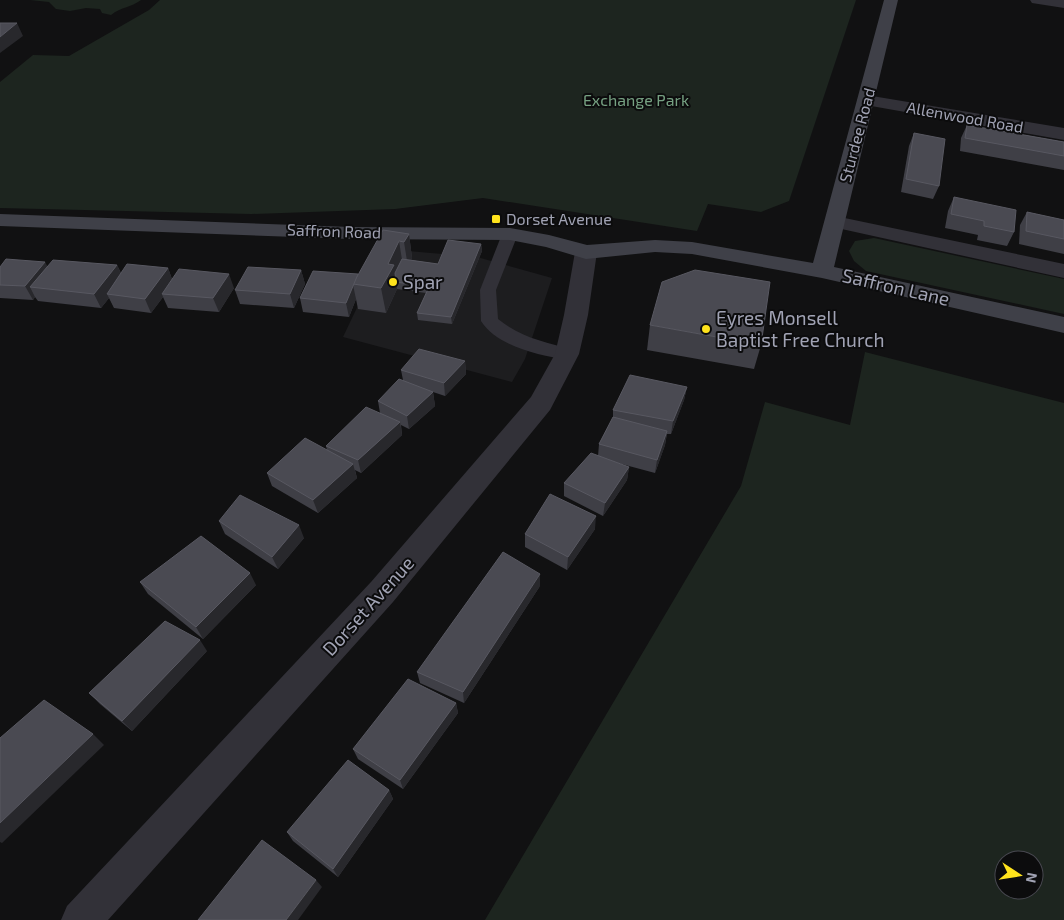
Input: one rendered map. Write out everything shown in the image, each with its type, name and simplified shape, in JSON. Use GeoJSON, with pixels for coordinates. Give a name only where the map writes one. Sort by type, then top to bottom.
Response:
{"type":"FeatureCollection","features":[{"type":"Feature","properties":{"kind":"main road","name":"Sturdee Road"},"geometry":{"type":"LineString","coordinates":[[822,271],[892,0]]}},
{"type":"Feature","properties":{"kind":"main road","name":"Saffron Road"},"geometry":{"type":"LineString","coordinates":[[0,220],[351,232],[510,234],[549,241],[586,252],[655,246],[692,248],[726,254]]}},
{"type":"Feature","properties":{"kind":"main road","name":"Saffron Lane"},"geometry":{"type":"LineString","coordinates":[[726,254],[822,271],[1064,325]]}},
{"type":"Feature","properties":{"kind":"street"},"geometry":{"type":"LineString","coordinates":[[1037,0],[1064,4]]}},
{"type":"Feature","properties":{"kind":"street","name":"Allenwood Road"},"geometry":{"type":"LineString","coordinates":[[866,100],[1064,134]]}},
{"type":"Feature","properties":{"kind":"street"},"geometry":{"type":"LineString","coordinates":[[834,222],[1064,271]]}},
{"type":"Feature","properties":{"kind":"street","name":"Dorset Avenue"},"geometry":{"type":"LineString","coordinates":[[81,920],[382,592],[541,402],[567,354],[578,307],[586,252]]}},
{"type":"Feature","properties":{"kind":"lane"},"geometry":{"type":"LineString","coordinates":[[510,234],[488,290],[490,321],[504,333],[535,348],[567,354]]}},
{"type":"Feature","properties":{"kind":"shaded area"},"geometry":{"type":"Polygon","coordinates":[[[385,249],[477,257],[552,278],[525,359],[512,382],[343,337],[385,249]]]}},
{"type":"Feature","properties":{"kind":"green space"},"geometry":{"type":"Polygon","coordinates":[[[30,0],[141,0],[111,15],[102,13],[100,9],[86,8],[70,11],[56,9],[49,2],[30,0]]]}},
{"type":"Feature","properties":{"kind":"green space","name":"Exchange Park"},"geometry":{"type":"Polygon","coordinates":[[[160,0],[856,0],[789,201],[761,212],[708,204],[697,231],[483,198],[395,209],[251,214],[0,208],[0,82],[33,55],[69,56],[149,10],[160,0]]]}},
{"type":"Feature","properties":{"kind":"green space"},"geometry":{"type":"Polygon","coordinates":[[[874,238],[1064,279],[1064,314],[866,271],[854,261],[849,251],[855,241],[874,238]]]}},
{"type":"Feature","properties":{"kind":"green space"},"geometry":{"type":"Polygon","coordinates":[[[865,352],[1064,403],[1064,920],[485,920],[741,486],[765,402],[850,425],[865,352]]]}},
{"type":"Feature","properties":{"kind":"building"},"geometry":{"type":"Polygon","coordinates":[[[0,23],[17,23],[0,37],[0,23]]]}},
{"type":"Feature","properties":{"kind":"building"},"geometry":{"type":"Polygon","coordinates":[[[967,125],[1064,142],[1064,156],[965,138],[967,125]]]}},
{"type":"Feature","properties":{"kind":"building"},"geometry":{"type":"Polygon","coordinates":[[[914,133],[945,139],[939,186],[906,179],[914,133]]]}},
{"type":"Feature","properties":{"kind":"building"},"geometry":{"type":"Polygon","coordinates":[[[954,197],[1016,210],[1014,232],[984,226],[984,221],[951,214],[954,197]]]}},
{"type":"Feature","properties":{"kind":"building"},"geometry":{"type":"Polygon","coordinates":[[[1027,212],[1064,220],[1064,239],[1026,231],[1027,212]]]}},
{"type":"Feature","properties":{"kind":"building"},"geometry":{"type":"Polygon","coordinates":[[[383,230],[409,234],[404,242],[399,241],[388,264],[394,265],[381,288],[353,284],[383,230]]]}},
{"type":"Feature","properties":{"kind":"building"},"geometry":{"type":"Polygon","coordinates":[[[448,240],[481,244],[451,317],[417,313],[429,287],[396,282],[395,273],[402,259],[438,264],[448,240]]]}},
{"type":"Feature","properties":{"kind":"building"},"geometry":{"type":"Polygon","coordinates":[[[6,259],[45,262],[25,286],[0,285],[0,267],[6,259]]]}},
{"type":"Feature","properties":{"kind":"building"},"geometry":{"type":"Polygon","coordinates":[[[53,260],[117,265],[94,294],[30,287],[53,260]]]}},
{"type":"Feature","properties":{"kind":"building"},"geometry":{"type":"Polygon","coordinates":[[[127,264],[168,268],[145,299],[107,294],[127,264]]]}},
{"type":"Feature","properties":{"kind":"building"},"geometry":{"type":"Polygon","coordinates":[[[248,267],[301,270],[290,294],[235,290],[248,267]]]}},
{"type":"Feature","properties":{"kind":"building"},"geometry":{"type":"Polygon","coordinates":[[[179,269],[229,274],[213,298],[162,294],[179,269]]]}},
{"type":"Feature","properties":{"kind":"building"},"geometry":{"type":"Polygon","coordinates":[[[695,270],[770,282],[761,345],[650,325],[662,282],[695,270]]]}},
{"type":"Feature","properties":{"kind":"building"},"geometry":{"type":"Polygon","coordinates":[[[313,271],[358,274],[346,303],[300,298],[313,271]]]}},
{"type":"Feature","properties":{"kind":"building"},"geometry":{"type":"Polygon","coordinates":[[[419,349],[465,361],[444,383],[401,370],[419,349]]]}},
{"type":"Feature","properties":{"kind":"building"},"geometry":{"type":"Polygon","coordinates":[[[630,375],[687,387],[673,421],[613,410],[630,375]]]}},
{"type":"Feature","properties":{"kind":"building"},"geometry":{"type":"Polygon","coordinates":[[[399,379],[433,392],[407,416],[378,401],[399,379]]]}},
{"type":"Feature","properties":{"kind":"building"},"geometry":{"type":"Polygon","coordinates":[[[366,407],[400,422],[358,460],[326,446],[366,407]]]}},
{"type":"Feature","properties":{"kind":"building"},"geometry":{"type":"Polygon","coordinates":[[[613,417],[667,431],[657,460],[599,444],[613,417]]]}},
{"type":"Feature","properties":{"kind":"building"},"geometry":{"type":"Polygon","coordinates":[[[305,438],[353,464],[313,500],[267,473],[305,438]]]}},
{"type":"Feature","properties":{"kind":"building"},"geometry":{"type":"Polygon","coordinates":[[[591,453],[629,467],[605,503],[564,483],[591,453]]]}},
{"type":"Feature","properties":{"kind":"building"},"geometry":{"type":"Polygon","coordinates":[[[550,494],[596,516],[568,557],[525,534],[550,494]]]}},
{"type":"Feature","properties":{"kind":"building"},"geometry":{"type":"Polygon","coordinates":[[[240,495],[299,525],[272,557],[219,521],[240,495]]]}},
{"type":"Feature","properties":{"kind":"building"},"geometry":{"type":"Polygon","coordinates":[[[201,536],[250,573],[196,627],[140,582],[201,536]]]}},
{"type":"Feature","properties":{"kind":"building"},"geometry":{"type":"Polygon","coordinates":[[[503,552],[540,574],[463,692],[417,672],[503,552]]]}},
{"type":"Feature","properties":{"kind":"building"},"geometry":{"type":"Polygon","coordinates":[[[165,621],[200,640],[122,721],[89,693],[165,621]]]}},
{"type":"Feature","properties":{"kind":"building"},"geometry":{"type":"Polygon","coordinates":[[[408,679],[456,703],[400,780],[353,749],[408,679]]]}},
{"type":"Feature","properties":{"kind":"building"},"geometry":{"type":"Polygon","coordinates":[[[44,700],[93,734],[0,823],[0,738],[44,700]]]}},
{"type":"Feature","properties":{"kind":"building"},"geometry":{"type":"Polygon","coordinates":[[[348,760],[389,790],[333,869],[287,832],[348,760]]]}},
{"type":"Feature","properties":{"kind":"building"},"geometry":{"type":"Polygon","coordinates":[[[262,840],[316,880],[286,920],[198,920],[262,840]]]}},
{"type":"Feature","properties":{"kind":"place","name":"Dorset Avenue"},"geometry":{"type":"Point","coordinates":[496,219]}},
{"type":"Feature","properties":{"kind":"place","name":"Spar"},"geometry":{"type":"Point","coordinates":[393,282]}},
{"type":"Feature","properties":{"kind":"place","name":"Eyres Monsell Baptist Free Church"},"geometry":{"type":"Point","coordinates":[706,329]}}]}
